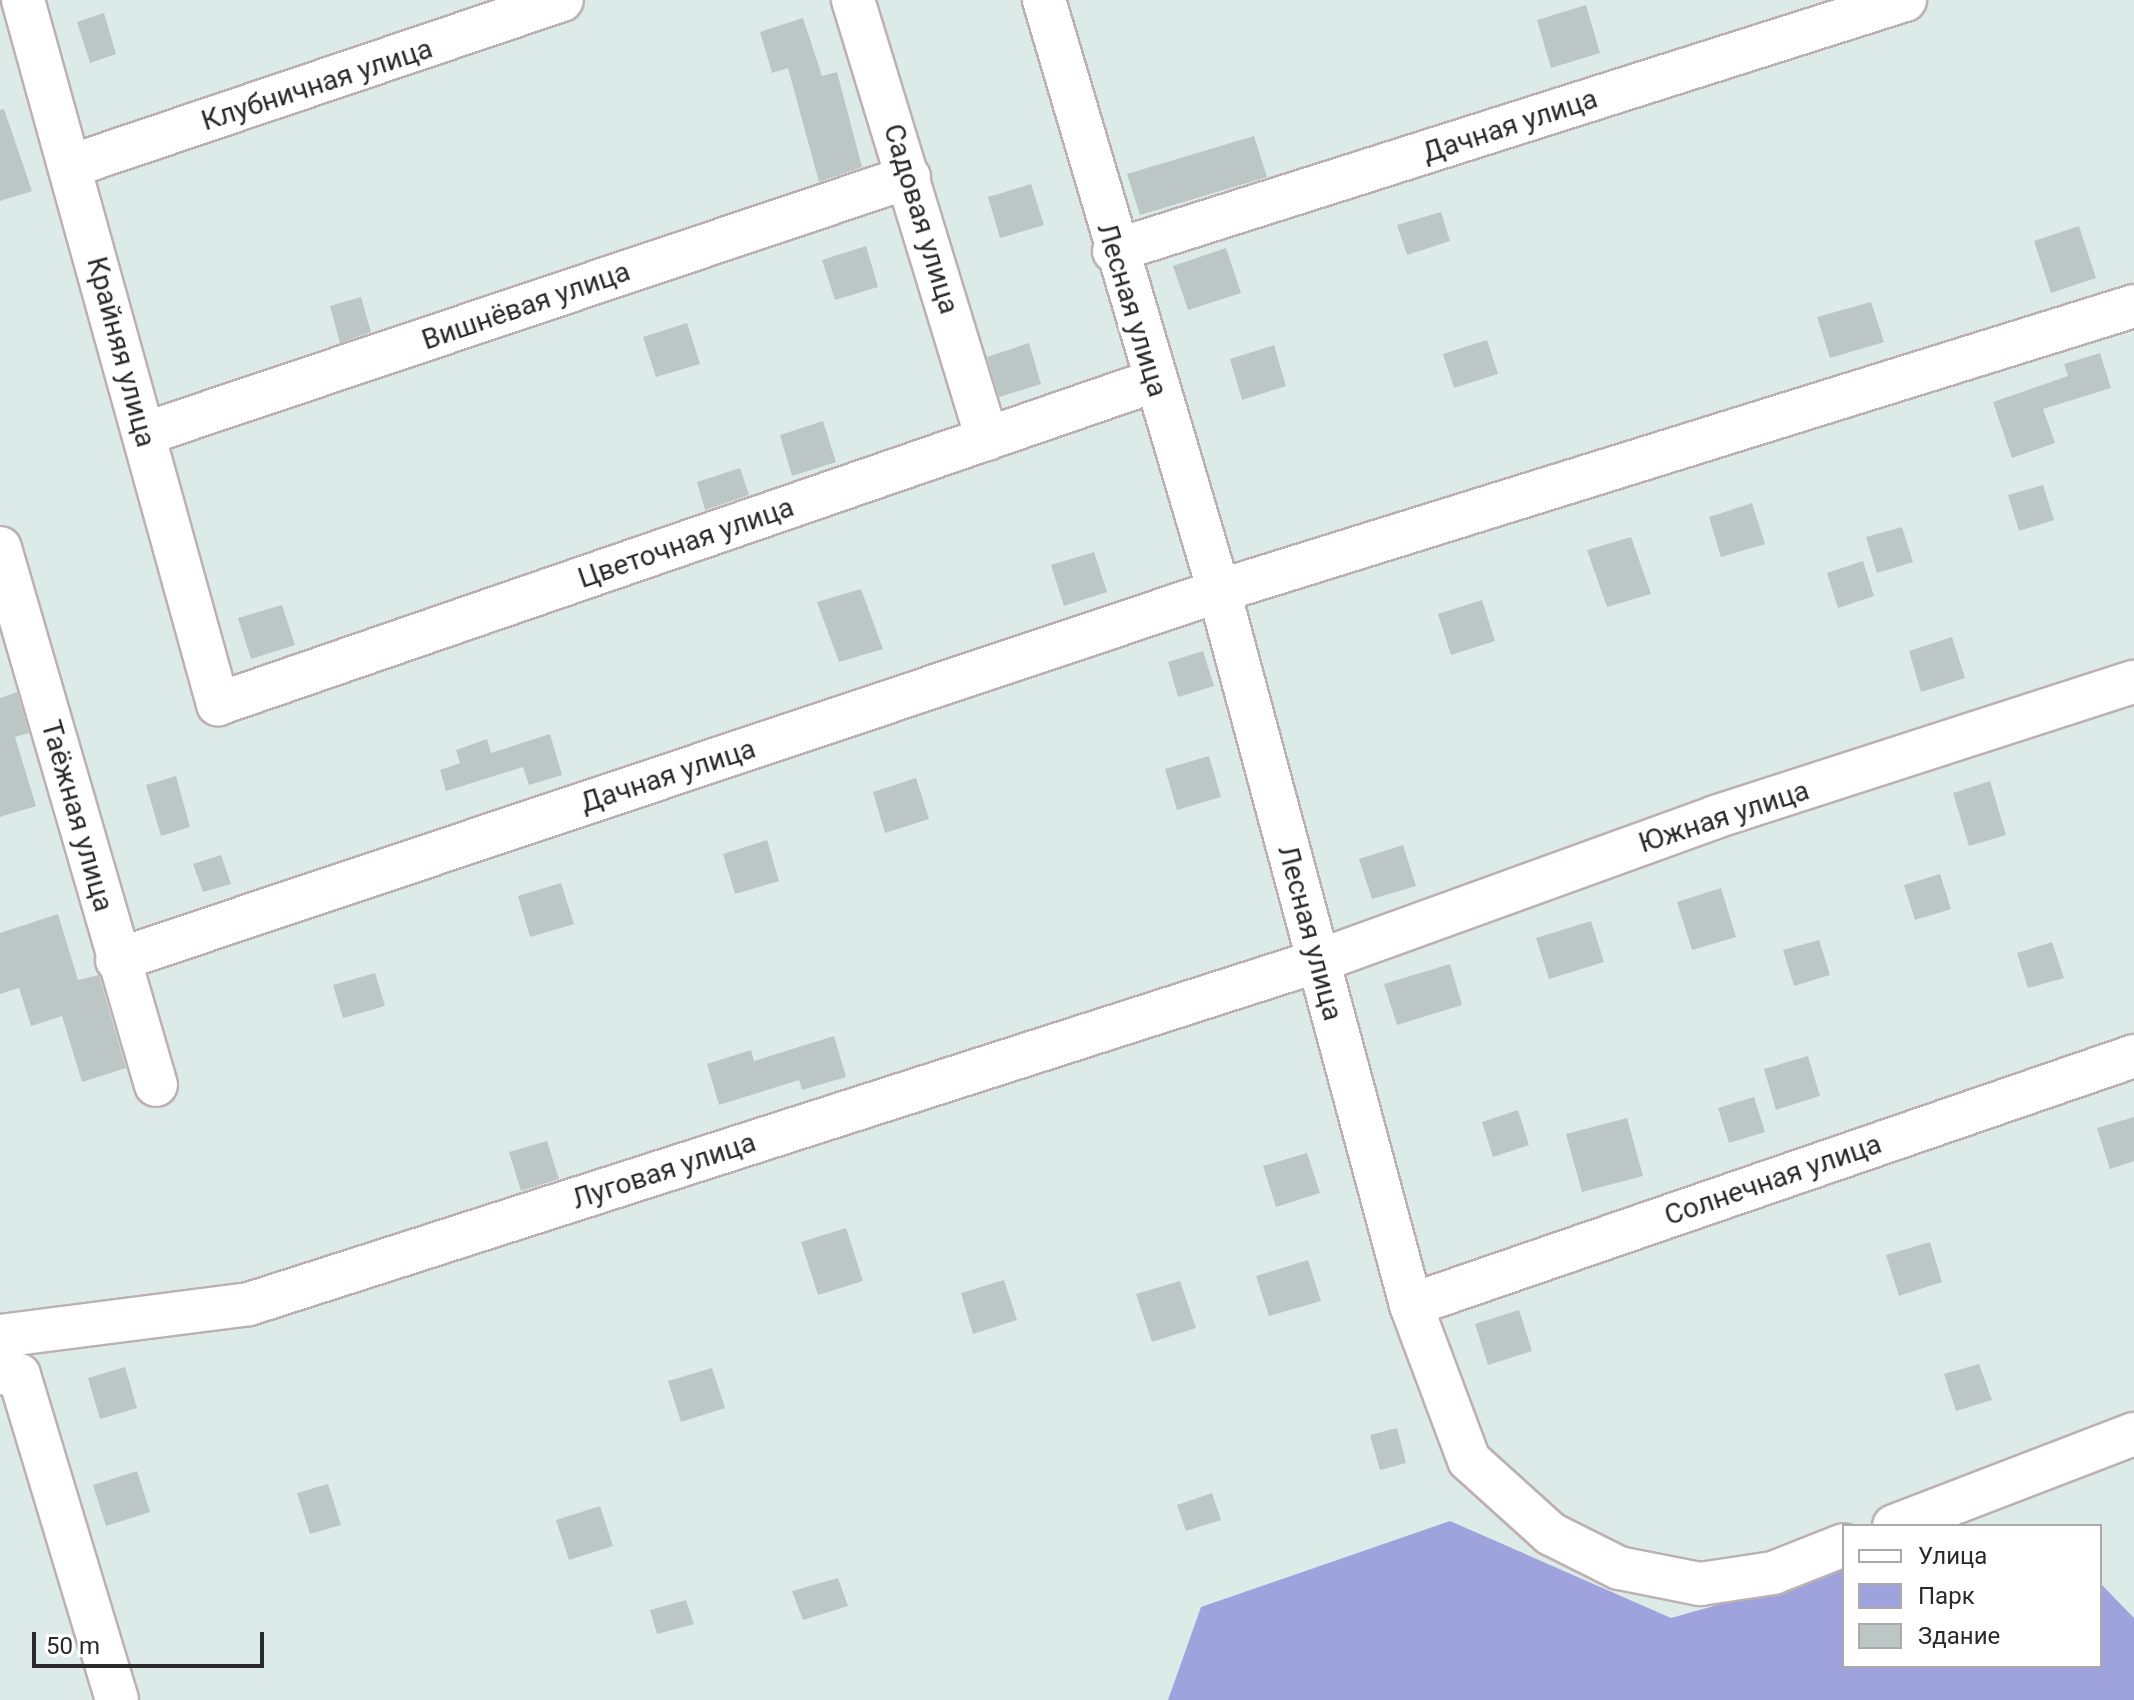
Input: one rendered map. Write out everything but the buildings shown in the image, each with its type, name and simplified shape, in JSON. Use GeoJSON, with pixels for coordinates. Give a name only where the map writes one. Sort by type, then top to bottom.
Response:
{"type":"FeatureCollection","features":[{"type":"Feature","properties":{"kind":"street","name":"Крайняя улица"},"geometry":{"type":"LineString","coordinates":[[23,0],[218,704]]}},
{"type":"Feature","properties":{"kind":"street","name":"Клубничная улица"},"geometry":{"type":"LineString","coordinates":[[71,166],[562,0]]}},
{"type":"Feature","properties":{"kind":"street","name":"Садовая улица"},"geometry":{"type":"LineString","coordinates":[[853,0],[987,439]]}},
{"type":"Feature","properties":{"kind":"street","name":"Лесная улица"},"geometry":{"type":"LineString","coordinates":[[1044,0],[1114,251],[1219,591],[1411,1305],[1469,1460],[1551,1534],[1619,1568],[1700,1584],[1773,1573],[1842,1546]]}},
{"type":"Feature","properties":{"kind":"street","name":"Дачная улица"},"geometry":{"type":"LineString","coordinates":[[1114,251],[1905,0]]}},
{"type":"Feature","properties":{"kind":"street","name":"Вишнёвая улица"},"geometry":{"type":"LineString","coordinates":[[144,434],[909,177]]}},
{"type":"Feature","properties":{"kind":"street","name":"Дачная улица"},"geometry":{"type":"LineString","coordinates":[[117,960],[1219,591],[2134,306]]}},
{"type":"Feature","properties":{"kind":"street","name":"Цветочная улица"},"geometry":{"type":"LineString","coordinates":[[218,704],[1154,381]]}},
{"type":"Feature","properties":{"kind":"street","name":"Таёжная улица"},"geometry":{"type":"LineString","coordinates":[[0,548],[117,960],[156,1085]]}},
{"type":"Feature","properties":{"kind":"street","name":"Южная улица"},"geometry":{"type":"LineString","coordinates":[[1318,961],[1715,817],[2134,682]]}},
{"type":"Feature","properties":{"kind":"street","name":"Луговая улица"},"geometry":{"type":"LineString","coordinates":[[0,1336],[249,1304],[1318,961]]}},
{"type":"Feature","properties":{"kind":"street","name":"Солнечная улица"},"geometry":{"type":"LineString","coordinates":[[1411,1305],[2134,1056]]}},
{"type":"Feature","properties":{"kind":"street"},"geometry":{"type":"LineString","coordinates":[[0,1373],[19,1375],[117,1700]]}},
{"type":"Feature","properties":{"kind":"street"},"geometry":{"type":"LineString","coordinates":[[1899,1524],[2134,1434]]}},
{"type":"Feature","properties":{"kind":"green space"},"geometry":{"type":"Polygon","coordinates":[[[1450,1521],[1671,1618],[1842,1570],[1842,1668],[2102,1668],[2102,1585],[2134,1618],[2134,1700],[1168,1700],[1201,1607],[1450,1521]]]}}]}
